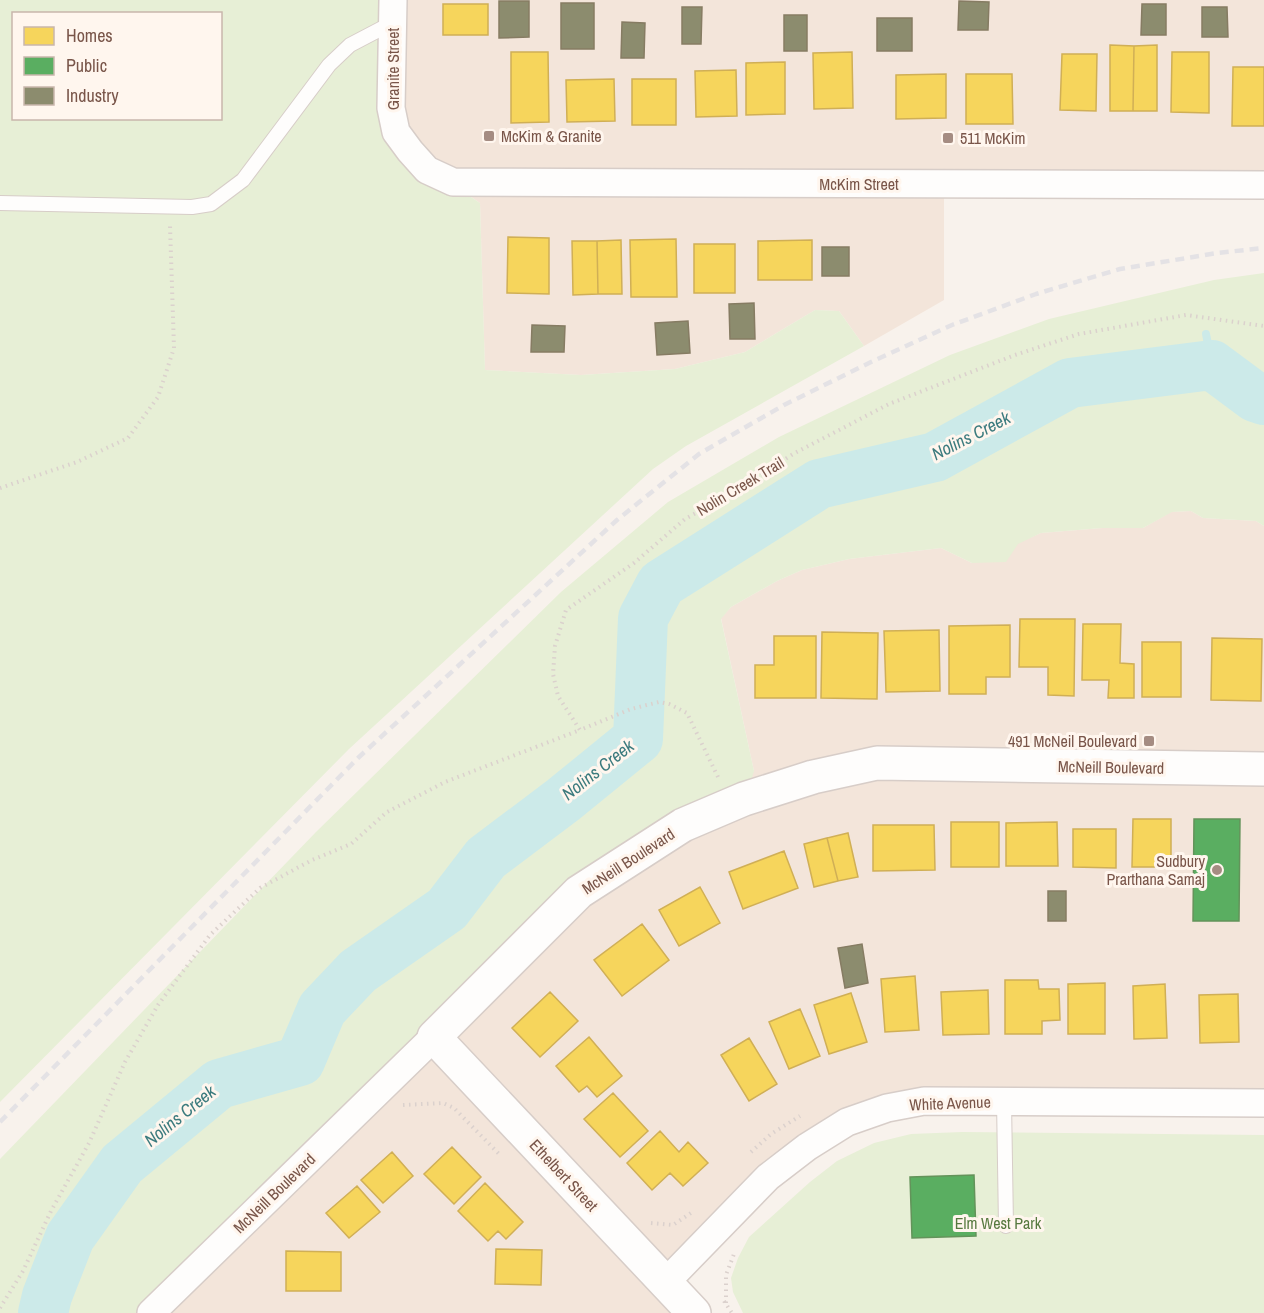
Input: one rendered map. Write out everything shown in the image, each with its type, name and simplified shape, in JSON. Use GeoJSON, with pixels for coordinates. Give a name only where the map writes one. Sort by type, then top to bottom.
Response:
{"type":"FeatureCollection","features":[{"type":"Feature","properties":{"kind":"street","name":"Granite Street"},"geometry":{"type":"LineString","coordinates":[[392,12],[391,108],[396,132],[427,170],[453,182]]}},
{"type":"Feature","properties":{"kind":"street","name":"McKim Street"},"geometry":{"type":"LineString","coordinates":[[453,182],[1264,185]]}},
{"type":"Feature","properties":{"kind":"street","name":"McNeill Boulevard"},"geometry":{"type":"LineString","coordinates":[[152,1313],[579,892],[683,825],[731,805],[813,777],[877,763],[1264,769]]}},
{"type":"Feature","properties":{"kind":"street","name":"Ethelbert Street"},"geometry":{"type":"LineString","coordinates":[[434,1037],[694,1313]]}},
{"type":"Feature","properties":{"kind":"street","name":"White Avenue"},"geometry":{"type":"LineString","coordinates":[[665,1283],[768,1177],[807,1147],[847,1122],[887,1108],[924,1101],[1264,1103]]}},
{"type":"Feature","properties":{"kind":"lane"},"geometry":{"type":"LineString","coordinates":[[0,203],[192,207],[211,204],[243,180],[329,65],[392,12]]}},
{"type":"Feature","properties":{"kind":"lane"},"geometry":{"type":"LineString","coordinates":[[1004,1101],[1006,1226]]}},
{"type":"Feature","properties":{"kind":"path"},"geometry":{"type":"LineString","coordinates":[[0,488],[77,462],[128,438],[158,397],[174,348],[170,205]]}},
{"type":"Feature","properties":{"kind":"path","name":"Nolin Creek Trail"},"geometry":{"type":"LineString","coordinates":[[580,730],[558,696],[553,674],[555,646],[566,610],[634,562],[685,519],[738,490],[794,454],[890,404],[1015,355],[1079,334],[1185,315],[1264,326]]}},
{"type":"Feature","properties":{"kind":"path"},"geometry":{"type":"LineString","coordinates":[[0,1308],[23,1271],[51,1211],[89,1143],[125,1062],[158,1005],[210,935],[260,888],[312,860],[351,844],[387,812],[445,782],[620,713],[659,702],[687,713],[731,805]]}},
{"type":"Feature","properties":{"kind":"path"},"geometry":{"type":"LineString","coordinates":[[402,1105],[443,1104],[454,1108],[504,1159]]}},
{"type":"Feature","properties":{"kind":"path"},"geometry":{"type":"LineString","coordinates":[[726,1303],[726,1275],[737,1248]]}},
{"type":"Feature","properties":{"kind":"shaded area"},"geometry":{"type":"Polygon","coordinates":[[[391,0],[1264,0],[1264,188],[944,187],[944,300],[864,346],[839,311],[815,310],[745,352],[675,369],[581,375],[485,370],[480,203],[408,154],[391,0]]]}},
{"type":"Feature","properties":{"kind":"shaded area"},"geometry":{"type":"Polygon","coordinates":[[[1191,511],[1203,518],[1256,521],[1264,526],[1264,1101],[923,1098],[846,1120],[663,1282],[691,1313],[155,1313],[581,894],[754,771],[721,618],[731,607],[802,570],[849,559],[941,548],[972,563],[1041,533],[1102,528],[1143,528],[1171,512],[1191,511]]]}},
{"type":"Feature","properties":{"kind":"green space"},"geometry":{"type":"Polygon","coordinates":[[[0,0],[391,0],[388,111],[453,185],[480,203],[485,370],[581,375],[675,369],[745,352],[815,310],[839,311],[864,346],[686,446],[653,469],[349,749],[0,1102],[0,0]]]}},
{"type":"Feature","properties":{"kind":"green space"},"geometry":{"type":"Polygon","coordinates":[[[1264,273],[1264,526],[1256,521],[1203,518],[1191,511],[1172,512],[1143,528],[1102,528],[1041,533],[1018,544],[1006,562],[972,563],[941,548],[849,559],[802,570],[731,607],[721,619],[754,771],[745,801],[581,894],[155,1313],[0,1313],[0,1159],[316,832],[561,592],[668,502],[779,437],[950,355],[1049,319],[1214,280],[1264,273]]]}},
{"type":"Feature","properties":{"kind":"green space","name":"Elm West Park"},"geometry":{"type":"Polygon","coordinates":[[[962,1132],[1264,1135],[1264,1313],[743,1313],[733,1292],[731,1278],[738,1258],[749,1237],[810,1182],[837,1161],[874,1143],[911,1134],[962,1132]]]}},
{"type":"Feature","properties":{"kind":"building: Homes"},"geometry":{"type":"Polygon","coordinates":[[[443,4],[488,4],[488,35],[443,35],[443,4]]]}},
{"type":"Feature","properties":{"kind":"building: Homes"},"geometry":{"type":"Polygon","coordinates":[[[1110,45],[1134,46],[1133,111],[1110,111],[1110,45]]]}},
{"type":"Feature","properties":{"kind":"building: Homes"},"geometry":{"type":"Polygon","coordinates":[[[1157,45],[1157,111],[1133,111],[1134,46],[1157,45]]]}},
{"type":"Feature","properties":{"kind":"building: Homes"},"geometry":{"type":"Polygon","coordinates":[[[511,52],[548,52],[549,122],[511,123],[511,52]]]}},
{"type":"Feature","properties":{"kind":"building: Homes"},"geometry":{"type":"Polygon","coordinates":[[[852,52],[853,108],[814,109],[813,53],[852,52]]]}},
{"type":"Feature","properties":{"kind":"building: Homes"},"geometry":{"type":"Polygon","coordinates":[[[1172,52],[1209,52],[1209,113],[1171,112],[1172,52]]]}},
{"type":"Feature","properties":{"kind":"building: Homes"},"geometry":{"type":"Polygon","coordinates":[[[1062,54],[1097,54],[1096,111],[1060,110],[1062,54]]]}},
{"type":"Feature","properties":{"kind":"building: Homes"},"geometry":{"type":"Polygon","coordinates":[[[785,62],[785,114],[746,115],[746,63],[785,62]]]}},
{"type":"Feature","properties":{"kind":"building: Homes"},"geometry":{"type":"Polygon","coordinates":[[[1233,67],[1264,67],[1264,126],[1232,126],[1233,67]]]}},
{"type":"Feature","properties":{"kind":"building: Homes"},"geometry":{"type":"Polygon","coordinates":[[[736,70],[737,116],[696,117],[695,71],[736,70]]]}},
{"type":"Feature","properties":{"kind":"building: Homes"},"geometry":{"type":"Polygon","coordinates":[[[946,74],[946,118],[896,119],[896,75],[946,74]]]}},
{"type":"Feature","properties":{"kind":"building: Homes"},"geometry":{"type":"Polygon","coordinates":[[[966,74],[1012,74],[1013,124],[966,124],[966,74]]]}},
{"type":"Feature","properties":{"kind":"building: Homes"},"geometry":{"type":"Polygon","coordinates":[[[614,79],[615,121],[567,122],[566,80],[614,79]]]}},
{"type":"Feature","properties":{"kind":"building: Homes"},"geometry":{"type":"Polygon","coordinates":[[[632,79],[676,79],[676,125],[632,125],[632,79]]]}},
{"type":"Feature","properties":{"kind":"building: Homes"},"geometry":{"type":"Polygon","coordinates":[[[508,237],[549,238],[549,294],[507,293],[508,237]]]}},
{"type":"Feature","properties":{"kind":"building: Homes"},"geometry":{"type":"Polygon","coordinates":[[[676,239],[677,297],[631,297],[630,240],[676,239]]]}},
{"type":"Feature","properties":{"kind":"building: Homes"},"geometry":{"type":"Polygon","coordinates":[[[621,240],[622,294],[598,294],[597,241],[621,240]]]}},
{"type":"Feature","properties":{"kind":"building: Homes"},"geometry":{"type":"Polygon","coordinates":[[[812,240],[812,280],[758,280],[758,241],[812,240]]]}},
{"type":"Feature","properties":{"kind":"building: Homes"},"geometry":{"type":"Polygon","coordinates":[[[572,241],[597,241],[598,294],[573,295],[572,241]]]}},
{"type":"Feature","properties":{"kind":"building: Homes"},"geometry":{"type":"Polygon","coordinates":[[[694,244],[735,244],[735,293],[694,293],[694,244]]]}},
{"type":"Feature","properties":{"kind":"building: Homes"},"geometry":{"type":"Polygon","coordinates":[[[1020,619],[1075,619],[1074,696],[1048,695],[1048,667],[1019,667],[1020,619]]]}},
{"type":"Feature","properties":{"kind":"building: Homes"},"geometry":{"type":"Polygon","coordinates":[[[1083,624],[1121,624],[1120,663],[1134,664],[1134,698],[1108,698],[1109,680],[1082,680],[1083,624]]]}},
{"type":"Feature","properties":{"kind":"building: Homes"},"geometry":{"type":"Polygon","coordinates":[[[1010,625],[1010,677],[986,677],[986,694],[949,694],[949,626],[1010,625]]]}},
{"type":"Feature","properties":{"kind":"building: Homes"},"geometry":{"type":"Polygon","coordinates":[[[939,630],[940,691],[886,692],[884,631],[939,630]]]}},
{"type":"Feature","properties":{"kind":"building: Homes"},"geometry":{"type":"Polygon","coordinates":[[[822,632],[878,633],[877,699],[821,698],[822,632]]]}},
{"type":"Feature","properties":{"kind":"building: Homes"},"geometry":{"type":"Polygon","coordinates":[[[774,636],[816,636],[816,698],[755,698],[755,665],[774,665],[774,636]]]}},
{"type":"Feature","properties":{"kind":"building: Homes"},"geometry":{"type":"Polygon","coordinates":[[[1212,638],[1262,639],[1261,701],[1211,700],[1212,638]]]}},
{"type":"Feature","properties":{"kind":"building: Homes"},"geometry":{"type":"Polygon","coordinates":[[[1142,642],[1181,642],[1181,697],[1142,697],[1142,642]]]}},
{"type":"Feature","properties":{"kind":"building: Homes"},"geometry":{"type":"Polygon","coordinates":[[[1133,819],[1171,819],[1171,867],[1132,867],[1133,819]]]}},
{"type":"Feature","properties":{"kind":"building: Homes"},"geometry":{"type":"Polygon","coordinates":[[[951,822],[999,822],[999,867],[951,867],[951,822]]]}},
{"type":"Feature","properties":{"kind":"building: Homes"},"geometry":{"type":"Polygon","coordinates":[[[1057,822],[1058,866],[1006,866],[1006,823],[1057,822]]]}},
{"type":"Feature","properties":{"kind":"building: Homes"},"geometry":{"type":"Polygon","coordinates":[[[873,825],[934,825],[935,870],[873,871],[873,825]]]}},
{"type":"Feature","properties":{"kind":"building: Homes"},"geometry":{"type":"Polygon","coordinates":[[[1073,829],[1116,829],[1116,868],[1073,867],[1073,829]]]}},
{"type":"Feature","properties":{"kind":"building: Homes"},"geometry":{"type":"Polygon","coordinates":[[[848,833],[858,877],[838,881],[827,838],[848,833]]]}},
{"type":"Feature","properties":{"kind":"building: Homes"},"geometry":{"type":"Polygon","coordinates":[[[827,838],[838,881],[814,887],[804,844],[827,838]]]}},
{"type":"Feature","properties":{"kind":"building: Homes"},"geometry":{"type":"Polygon","coordinates":[[[784,851],[798,888],[743,909],[729,872],[784,851]]]}},
{"type":"Feature","properties":{"kind":"building: Homes"},"geometry":{"type":"Polygon","coordinates":[[[700,887],[720,923],[679,946],[659,910],[700,887]]]}},
{"type":"Feature","properties":{"kind":"building: Homes"},"geometry":{"type":"Polygon","coordinates":[[[642,924],[669,960],[622,996],[594,960],[642,924]]]}},
{"type":"Feature","properties":{"kind":"building: Homes"},"geometry":{"type":"Polygon","coordinates":[[[915,976],[919,1030],[885,1032],[881,979],[915,976]]]}},
{"type":"Feature","properties":{"kind":"building: Homes"},"geometry":{"type":"Polygon","coordinates":[[[1005,980],[1038,980],[1039,989],[1059,989],[1060,1020],[1042,1021],[1042,1034],[1005,1034],[1005,980]]]}},
{"type":"Feature","properties":{"kind":"building: Homes"},"geometry":{"type":"Polygon","coordinates":[[[1105,983],[1105,1034],[1068,1034],[1068,984],[1105,983]]]}},
{"type":"Feature","properties":{"kind":"building: Homes"},"geometry":{"type":"Polygon","coordinates":[[[1165,984],[1167,1038],[1134,1039],[1133,986],[1165,984]]]}},
{"type":"Feature","properties":{"kind":"building: Homes"},"geometry":{"type":"Polygon","coordinates":[[[988,990],[989,1034],[943,1035],[941,992],[988,990]]]}},
{"type":"Feature","properties":{"kind":"building: Homes"},"geometry":{"type":"Polygon","coordinates":[[[550,992],[578,1021],[540,1057],[512,1028],[550,992]]]}},
{"type":"Feature","properties":{"kind":"building: Homes"},"geometry":{"type":"Polygon","coordinates":[[[851,993],[867,1042],[829,1054],[814,1005],[851,993]]]}},
{"type":"Feature","properties":{"kind":"building: Homes"},"geometry":{"type":"Polygon","coordinates":[[[1238,994],[1239,1042],[1200,1043],[1199,995],[1238,994]]]}},
{"type":"Feature","properties":{"kind":"building: Homes"},"geometry":{"type":"Polygon","coordinates":[[[800,1009],[820,1056],[789,1069],[769,1022],[800,1009]]]}},
{"type":"Feature","properties":{"kind":"building: Homes"},"geometry":{"type":"Polygon","coordinates":[[[589,1037],[622,1076],[597,1097],[587,1086],[579,1092],[556,1066],[589,1037]]]}},
{"type":"Feature","properties":{"kind":"building: Homes"},"geometry":{"type":"Polygon","coordinates":[[[749,1038],[777,1084],[749,1101],[721,1055],[749,1038]]]}},
{"type":"Feature","properties":{"kind":"building: Homes"},"geometry":{"type":"Polygon","coordinates":[[[613,1093],[648,1131],[620,1157],[584,1119],[613,1093]]]}},
{"type":"Feature","properties":{"kind":"building: Homes"},"geometry":{"type":"Polygon","coordinates":[[[660,1131],[679,1152],[688,1142],[708,1163],[683,1186],[670,1173],[652,1190],[627,1163],[660,1131]]]}},
{"type":"Feature","properties":{"kind":"building: Homes"},"geometry":{"type":"Polygon","coordinates":[[[452,1147],[481,1177],[454,1204],[424,1174],[452,1147]]]}},
{"type":"Feature","properties":{"kind":"building: Homes"},"geometry":{"type":"Polygon","coordinates":[[[392,1152],[413,1176],[383,1203],[361,1180],[392,1152]]]}},
{"type":"Feature","properties":{"kind":"building: Homes"},"geometry":{"type":"Polygon","coordinates":[[[485,1183],[523,1222],[506,1239],[498,1231],[488,1241],[458,1211],[485,1183]]]}},
{"type":"Feature","properties":{"kind":"building: Homes"},"geometry":{"type":"Polygon","coordinates":[[[357,1186],[380,1212],[349,1238],[326,1213],[357,1186]]]}},
{"type":"Feature","properties":{"kind":"building: Homes"},"geometry":{"type":"Polygon","coordinates":[[[496,1249],[542,1250],[541,1285],[495,1284],[496,1249]]]}},
{"type":"Feature","properties":{"kind":"building: Homes"},"geometry":{"type":"Polygon","coordinates":[[[286,1251],[341,1252],[341,1291],[286,1291],[286,1251]]]}},
{"type":"Feature","properties":{"kind":"building: Public","name":"Sudbury Prarthana Samaj"},"geometry":{"type":"Polygon","coordinates":[[[1194,819],[1240,819],[1239,921],[1193,921],[1194,819]]]}},
{"type":"Feature","properties":{"kind":"building: Public"},"geometry":{"type":"Polygon","coordinates":[[[974,1175],[976,1236],[912,1238],[910,1177],[974,1175]]]}},
{"type":"Feature","properties":{"kind":"building: Industry"},"geometry":{"type":"Polygon","coordinates":[[[499,1],[529,1],[529,37],[499,38],[499,1]]]}},
{"type":"Feature","properties":{"kind":"building: Industry"},"geometry":{"type":"Polygon","coordinates":[[[959,1],[989,2],[988,30],[958,30],[959,1]]]}},
{"type":"Feature","properties":{"kind":"building: Industry"},"geometry":{"type":"Polygon","coordinates":[[[561,3],[594,3],[594,49],[561,49],[561,3]]]}},
{"type":"Feature","properties":{"kind":"building: Industry"},"geometry":{"type":"Polygon","coordinates":[[[1142,4],[1166,4],[1166,35],[1141,35],[1142,4]]]}},
{"type":"Feature","properties":{"kind":"building: Industry"},"geometry":{"type":"Polygon","coordinates":[[[682,7],[702,7],[701,44],[682,44],[682,7]]]}},
{"type":"Feature","properties":{"kind":"building: Industry"},"geometry":{"type":"Polygon","coordinates":[[[1202,7],[1227,7],[1228,37],[1202,37],[1202,7]]]}},
{"type":"Feature","properties":{"kind":"building: Industry"},"geometry":{"type":"Polygon","coordinates":[[[784,15],[807,15],[807,51],[784,51],[784,15]]]}},
{"type":"Feature","properties":{"kind":"building: Industry"},"geometry":{"type":"Polygon","coordinates":[[[877,18],[912,18],[912,51],[877,51],[877,18]]]}},
{"type":"Feature","properties":{"kind":"building: Industry"},"geometry":{"type":"Polygon","coordinates":[[[622,22],[645,23],[644,58],[621,58],[622,22]]]}},
{"type":"Feature","properties":{"kind":"building: Industry"},"geometry":{"type":"Polygon","coordinates":[[[822,247],[849,247],[849,276],[822,276],[822,247]]]}},
{"type":"Feature","properties":{"kind":"building: Industry"},"geometry":{"type":"Polygon","coordinates":[[[754,303],[755,339],[730,339],[729,304],[754,303]]]}},
{"type":"Feature","properties":{"kind":"building: Industry"},"geometry":{"type":"Polygon","coordinates":[[[688,321],[690,353],[657,355],[655,323],[688,321]]]}},
{"type":"Feature","properties":{"kind":"building: Industry"},"geometry":{"type":"Polygon","coordinates":[[[532,325],[565,326],[564,352],[531,352],[532,325]]]}},
{"type":"Feature","properties":{"kind":"building: Industry"},"geometry":{"type":"Polygon","coordinates":[[[1048,891],[1066,891],[1066,921],[1048,921],[1048,891]]]}},
{"type":"Feature","properties":{"kind":"building: Industry"},"geometry":{"type":"Polygon","coordinates":[[[862,944],[868,983],[845,988],[838,948],[862,944]]]}},
{"type":"Feature","properties":{"kind":"waterway"},"geometry":{"type":"LineString","coordinates":[[1206,334],[1212,365]]}},
{"type":"Feature","properties":{"kind":"waterway","name":"Nolins Creek"},"geometry":{"type":"LineString","coordinates":[[43,1313],[47,1296],[70,1237],[122,1164],[219,1084],[300,1061],[322,1009],[358,971],[447,909],[486,858],[638,739],[643,618],[661,584],[819,484],[935,457],[1070,383],[1212,365],[1255,397],[1264,400]]}},
{"type":"Feature","properties":{"kind":"railway"},"geometry":{"type":"LineString","coordinates":[[0,1122],[358,758],[617,520],[699,454],[784,405],[871,362],[952,325],[1036,294],[1120,269],[1217,253],[1264,248]]}},
{"type":"Feature","properties":{"kind":"place","name":"McKim & Granite"},"geometry":{"type":"Point","coordinates":[489,136]}},
{"type":"Feature","properties":{"kind":"place","name":"511 McKim"},"geometry":{"type":"Point","coordinates":[948,138]}},
{"type":"Feature","properties":{"kind":"place","name":"491 McNeil Boulevard"},"geometry":{"type":"Point","coordinates":[1149,741]}},
{"type":"Feature","properties":{"kind":"place","name":"Sudbury Prarthana Samaj"},"geometry":{"type":"Point","coordinates":[1217,870]}}]}
